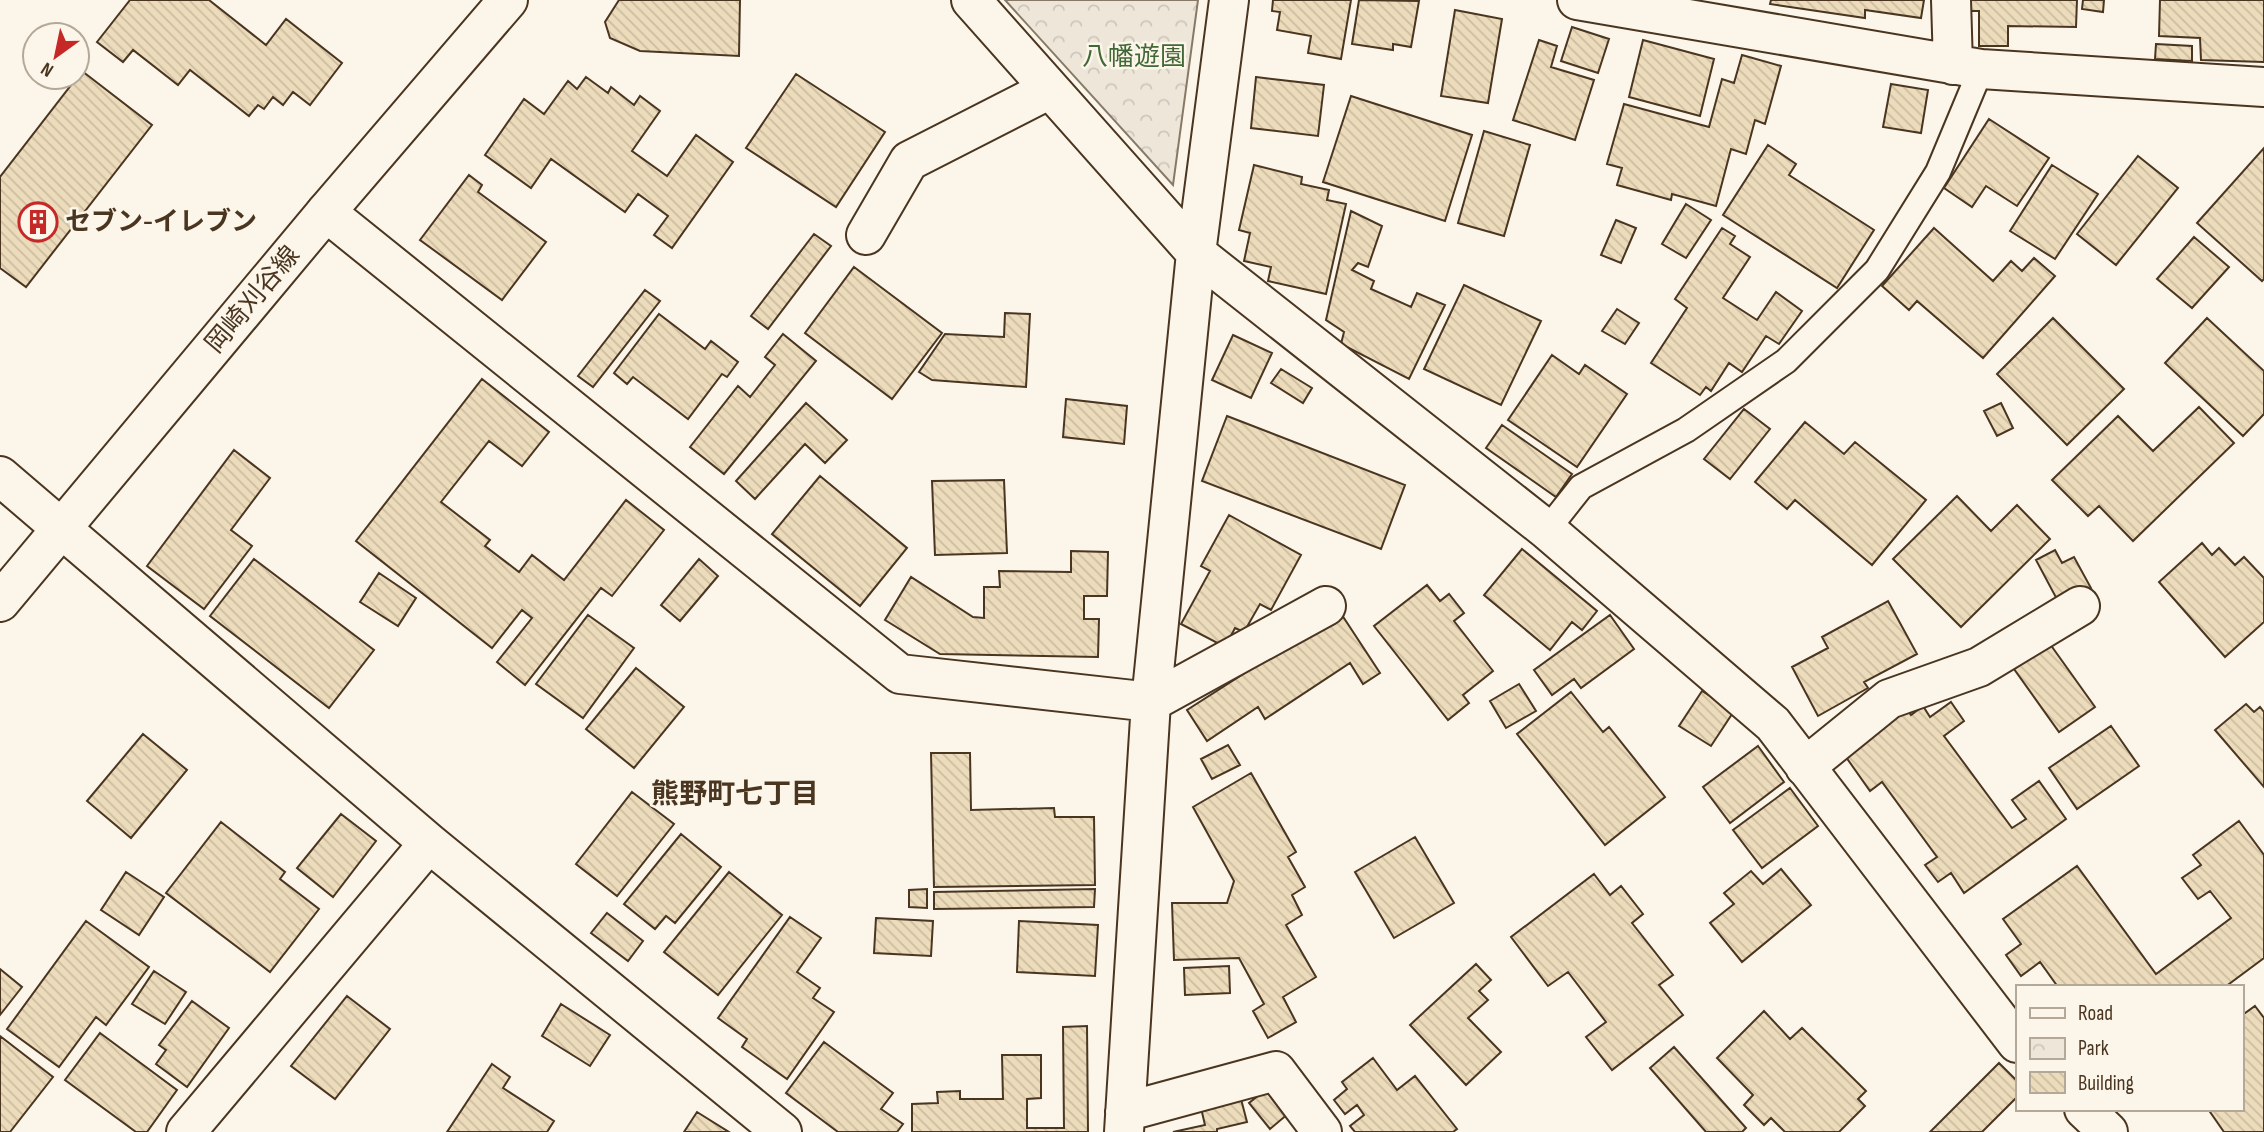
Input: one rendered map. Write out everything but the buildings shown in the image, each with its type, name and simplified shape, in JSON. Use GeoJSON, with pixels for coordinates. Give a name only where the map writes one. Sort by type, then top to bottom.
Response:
{"type":"FeatureCollection","features":[{"type":"Feature","properties":{"kind":"street","name":"岡崎刈谷線"},"geometry":{"type":"LineString","coordinates":[[0,602],[326,212],[508,0]]}},
{"type":"Feature","properties":{"kind":"street"},"geometry":{"type":"LineString","coordinates":[[971,0],[1196,253],[1547,530],[1773,724],[2016,1042]]}},
{"type":"Feature","properties":{"kind":"street"},"geometry":{"type":"LineString","coordinates":[[1229,0],[1196,253],[1151,702],[1125,1122],[1276,1071],[1322,1132]]}},
{"type":"Feature","properties":{"kind":"street"},"geometry":{"type":"LineString","coordinates":[[1577,0],[1967,67],[2264,87]]}},
{"type":"Feature","properties":{"kind":"street"},"geometry":{"type":"LineString","coordinates":[[1951,0],[1967,67]]}},
{"type":"Feature","properties":{"kind":"street"},"geometry":{"type":"LineString","coordinates":[[866,235],[909,160],[1050,89]]}},
{"type":"Feature","properties":{"kind":"street"},"geometry":{"type":"LineString","coordinates":[[326,212],[900,674],[1151,702],[1326,606]]}},
{"type":"Feature","properties":{"kind":"street"},"geometry":{"type":"LineString","coordinates":[[0,477],[429,843],[782,1132]]}},
{"type":"Feature","properties":{"kind":"street"},"geometry":{"type":"LineString","coordinates":[[1805,767],[1889,699],[1979,667],[2080,606]]}},
{"type":"Feature","properties":{"kind":"street"},"geometry":{"type":"LineString","coordinates":[[186,1132],[429,843]]}},
{"type":"Feature","properties":{"kind":"street"},"geometry":{"type":"LineString","coordinates":[[2086,1111],[2108,1132]]}},
{"type":"Feature","properties":{"kind":"lane"},"geometry":{"type":"LineString","coordinates":[[1547,530],[1581,487],[1686,430],[1786,361],[1877,270],[1938,172],[1967,67]]}},
{"type":"Feature","properties":{"kind":"green space","name":"八幡遊園"},"geometry":{"type":"Polygon","coordinates":[[[1005,0],[1198,0],[1173,185],[1005,0]]]}},
{"type":"Feature","properties":{"kind":"place","name":"セブン-イレブン"},"geometry":{"type":"Point","coordinates":[38,222]}},
{"type":"Feature","properties":{"kind":"district","name":"熊野町七丁目"},"geometry":{"type":"Point","coordinates":[735,794]}}]}
